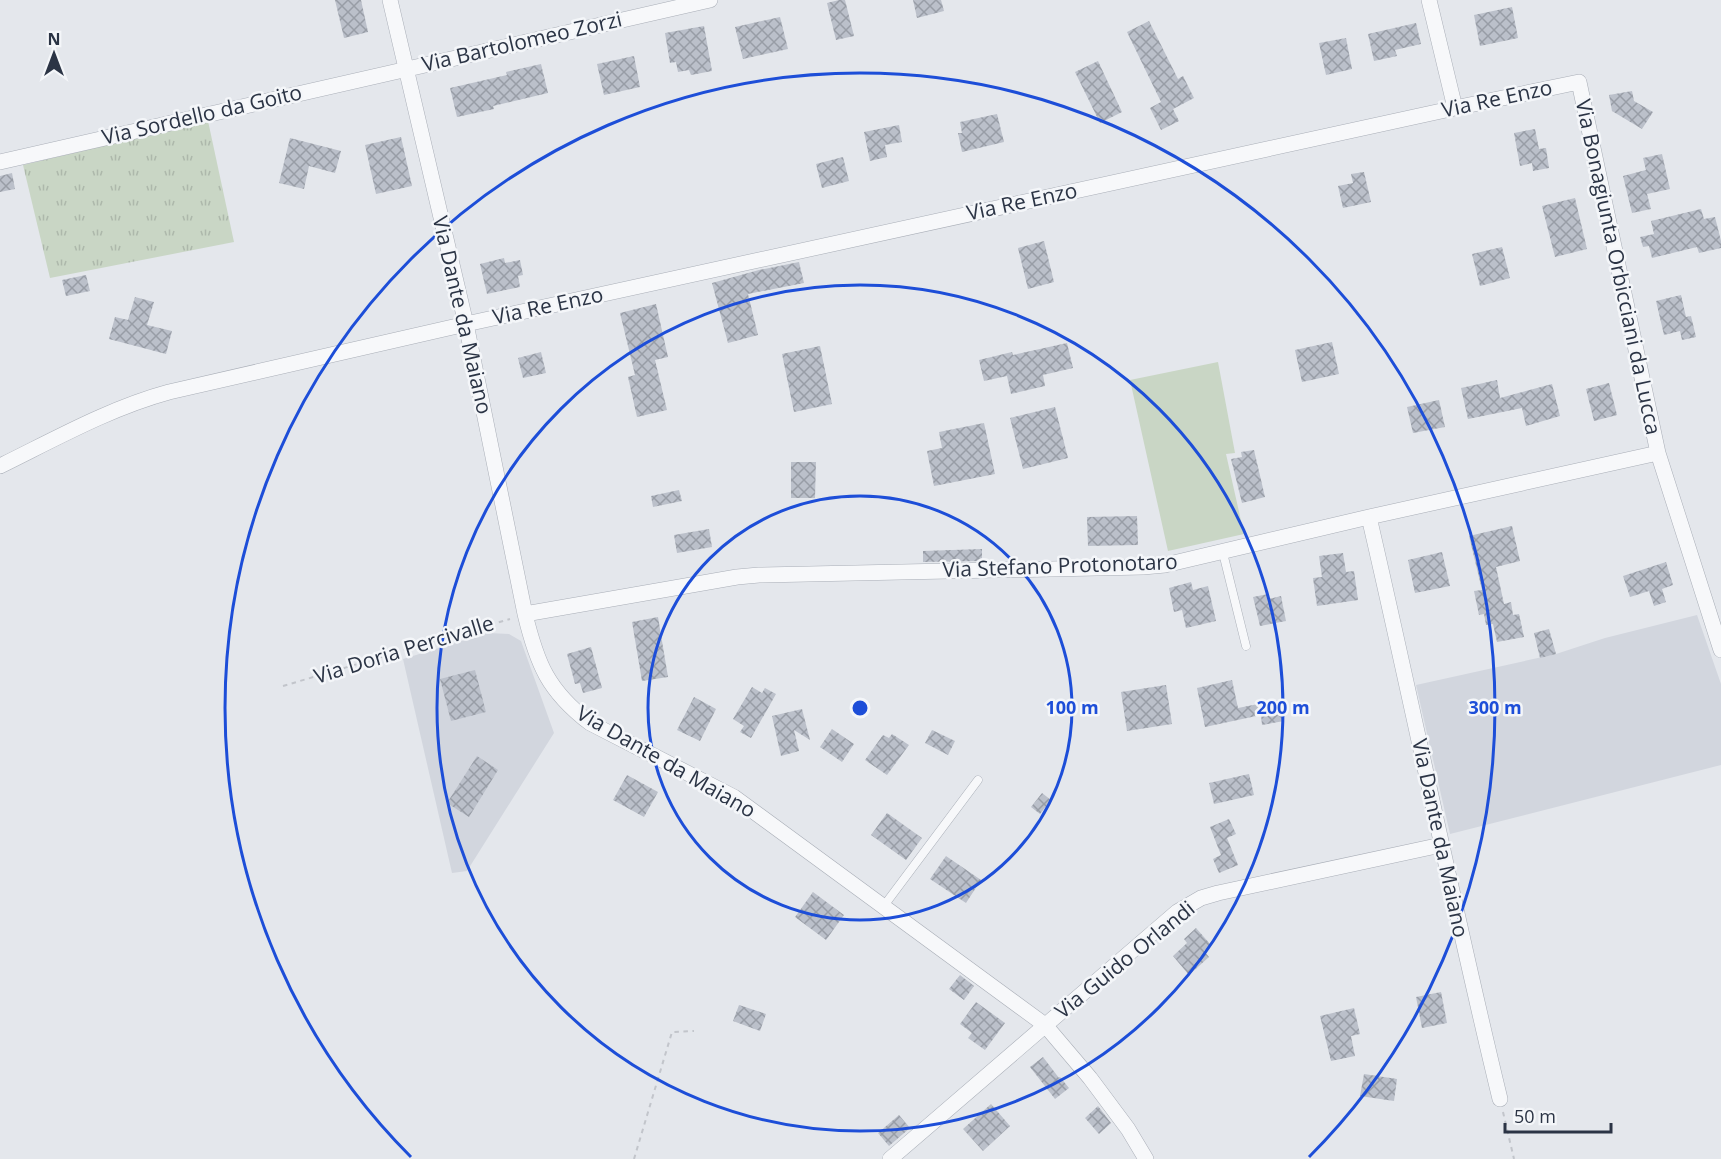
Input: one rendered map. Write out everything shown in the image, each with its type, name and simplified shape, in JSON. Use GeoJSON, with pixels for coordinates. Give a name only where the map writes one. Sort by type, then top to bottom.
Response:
{"type":"FeatureCollection","features":[{"type":"Feature","properties":{"kind":"street","name":"Via Dante da Maiano"},"geometry":{"type":"LineString","coordinates":[[390,0],[466,324],[525,614],[537,659],[550,683],[572,709],[590,723],[734,797],[1045,1025],[1090,1078],[1128,1129],[1146,1159]]}},
{"type":"Feature","properties":{"kind":"street","name":"Via Bartolomeo Zorzi"},"geometry":{"type":"LineString","coordinates":[[405,69],[710,0]]}},
{"type":"Feature","properties":{"kind":"street"},"geometry":{"type":"LineString","coordinates":[[1429,0],[1455,108]]}},
{"type":"Feature","properties":{"kind":"street","name":"Via Sordello da Goito"},"geometry":{"type":"LineString","coordinates":[[0,162],[405,69]]}},
{"type":"Feature","properties":{"kind":"street","name":"Via Re Enzo"},"geometry":{"type":"LineString","coordinates":[[466,324],[1579,82]]}},
{"type":"Feature","properties":{"kind":"street","name":"Via Bonagiunta Orbicciani da Lucca"},"geometry":{"type":"LineString","coordinates":[[1579,82],[1658,453],[1721,650]]}},
{"type":"Feature","properties":{"kind":"street"},"geometry":{"type":"LineString","coordinates":[[0,466],[98,418],[150,397],[466,324]]}},
{"type":"Feature","properties":{"kind":"street","name":"Via Stefano Protonotaro"},"geometry":{"type":"LineString","coordinates":[[525,614],[759,575],[1143,567],[1174,564],[1369,517],[1658,453]]}},
{"type":"Feature","properties":{"kind":"street","name":"Via Dante da Maiano"},"geometry":{"type":"LineString","coordinates":[[1369,517],[1407,681],[1468,968],[1500,1099]]}},
{"type":"Feature","properties":{"kind":"street","name":"Via Guido Orlandi"},"geometry":{"type":"LineString","coordinates":[[890,1159],[1177,912],[1201,898],[1441,845]]}},
{"type":"Feature","properties":{"kind":"lane"},"geometry":{"type":"LineString","coordinates":[[1223,553],[1246,646]]}},
{"type":"Feature","properties":{"kind":"lane"},"geometry":{"type":"LineString","coordinates":[[883,907],[978,780]]}},
{"type":"Feature","properties":{"kind":"path","name":"Via Doria Percivalle"},"geometry":{"type":"LineString","coordinates":[[283,686],[525,614]]}},
{"type":"Feature","properties":{"kind":"path"},"geometry":{"type":"LineString","coordinates":[[634,1159],[672,1032],[694,1031]]}},
{"type":"Feature","properties":{"kind":"path"},"geometry":{"type":"LineString","coordinates":[[1500,1099],[1514,1159]]}},
{"type":"Feature","properties":{"kind":"shaded area"},"geometry":{"type":"Polygon","coordinates":[[[1697,615],[1721,684],[1721,765],[1450,834],[1416,685],[1556,654],[1605,638],[1697,615]]]}},
{"type":"Feature","properties":{"kind":"shaded area"},"geometry":{"type":"Polygon","coordinates":[[[488,633],[509,634],[521,641],[554,733],[467,871],[452,873],[403,659],[488,633]]]}},
{"type":"Feature","properties":{"kind":"green space"},"geometry":{"type":"Polygon","coordinates":[[[208,121],[234,242],[50,278],[23,165],[208,121]]]}},
{"type":"Feature","properties":{"kind":"green space"},"geometry":{"type":"Polygon","coordinates":[[[1218,362],[1235,453],[1226,454],[1244,534],[1168,551],[1130,380],[1218,362]]]}},
{"type":"Feature","properties":{"kind":"building"},"geometry":{"type":"Polygon","coordinates":[[[335,0],[361,0],[368,32],[344,38],[335,0]]]}},
{"type":"Feature","properties":{"kind":"building"},"geometry":{"type":"Polygon","coordinates":[[[845,0],[854,36],[836,40],[827,3],[845,0]]]}},
{"type":"Feature","properties":{"kind":"building"},"geometry":{"type":"Polygon","coordinates":[[[913,0],[941,0],[944,11],[917,18],[913,0]]]}},
{"type":"Feature","properties":{"kind":"building"},"geometry":{"type":"Polygon","coordinates":[[[1512,7],[1518,38],[1480,46],[1474,15],[1512,7]]]}},
{"type":"Feature","properties":{"kind":"building"},"geometry":{"type":"Polygon","coordinates":[[[780,17],[788,49],[743,59],[735,27],[780,17]]]}},
{"type":"Feature","properties":{"kind":"building"},"geometry":{"type":"Polygon","coordinates":[[[1149,21],[1178,79],[1183,76],[1194,98],[1173,109],[1179,121],[1161,130],[1150,108],[1161,102],[1127,32],[1149,21]]]}},
{"type":"Feature","properties":{"kind":"building"},"geometry":{"type":"Polygon","coordinates":[[[1416,23],[1421,44],[1395,50],[1397,56],[1374,61],[1368,34],[1416,23]]]}},
{"type":"Feature","properties":{"kind":"building"},"geometry":{"type":"Polygon","coordinates":[[[704,26],[712,71],[691,75],[689,70],[678,72],[676,62],[670,63],[665,33],[704,26]]]}},
{"type":"Feature","properties":{"kind":"building"},"geometry":{"type":"Polygon","coordinates":[[[1346,38],[1352,69],[1326,75],[1319,43],[1346,38]]]}},
{"type":"Feature","properties":{"kind":"building"},"geometry":{"type":"Polygon","coordinates":[[[634,56],[640,87],[604,95],[597,64],[634,56]]]}},
{"type":"Feature","properties":{"kind":"building"},"geometry":{"type":"Polygon","coordinates":[[[1098,61],[1122,112],[1100,123],[1075,72],[1098,61]]]}},
{"type":"Feature","properties":{"kind":"building"},"geometry":{"type":"Polygon","coordinates":[[[541,64],[548,93],[457,117],[450,88],[507,75],[506,72],[541,64]]]}},
{"type":"Feature","properties":{"kind":"building"},"geometry":{"type":"Polygon","coordinates":[[[1632,91],[1634,101],[1653,112],[1642,129],[1612,111],[1609,95],[1632,91]]]}},
{"type":"Feature","properties":{"kind":"building"},"geometry":{"type":"Polygon","coordinates":[[[997,114],[1004,142],[962,152],[958,133],[962,133],[960,122],[997,114]]]}},
{"type":"Feature","properties":{"kind":"building"},"geometry":{"type":"Polygon","coordinates":[[[899,125],[902,142],[885,145],[887,157],[870,161],[864,132],[899,125]]]}},
{"type":"Feature","properties":{"kind":"building"},"geometry":{"type":"Polygon","coordinates":[[[1535,129],[1539,149],[1546,148],[1549,168],[1533,171],[1532,163],[1520,166],[1514,133],[1535,129]]]}},
{"type":"Feature","properties":{"kind":"building"},"geometry":{"type":"Polygon","coordinates":[[[401,137],[412,186],[376,194],[365,145],[401,137]]]}},
{"type":"Feature","properties":{"kind":"building"},"geometry":{"type":"Polygon","coordinates":[[[290,138],[341,151],[335,173],[309,166],[304,189],[279,183],[290,138]]]}},
{"type":"Feature","properties":{"kind":"building"},"geometry":{"type":"Polygon","coordinates":[[[1662,154],[1670,189],[1647,194],[1651,209],[1632,213],[1623,176],[1646,170],[1643,158],[1662,154]]]}},
{"type":"Feature","properties":{"kind":"building"},"geometry":{"type":"Polygon","coordinates":[[[843,157],[849,181],[822,188],[816,164],[843,157]]]}},
{"type":"Feature","properties":{"kind":"building"},"geometry":{"type":"Polygon","coordinates":[[[1364,172],[1371,202],[1343,208],[1338,186],[1353,183],[1351,174],[1364,172]]]}},
{"type":"Feature","properties":{"kind":"building"},"geometry":{"type":"Polygon","coordinates":[[[12,173],[15,189],[0,192],[0,176],[12,173]]]}},
{"type":"Feature","properties":{"kind":"building"},"geometry":{"type":"Polygon","coordinates":[[[1575,198],[1587,249],[1555,257],[1542,206],[1575,198]]]}},
{"type":"Feature","properties":{"kind":"building"},"geometry":{"type":"Polygon","coordinates":[[[1701,209],[1704,219],[1715,217],[1721,248],[1699,253],[1697,247],[1652,258],[1649,246],[1643,247],[1640,237],[1654,234],[1651,221],[1701,209]]]}},
{"type":"Feature","properties":{"kind":"building"},"geometry":{"type":"Polygon","coordinates":[[[1044,241],[1054,282],[1028,289],[1018,248],[1044,241]]]}},
{"type":"Feature","properties":{"kind":"building"},"geometry":{"type":"Polygon","coordinates":[[[1502,247],[1510,278],[1480,286],[1472,254],[1502,247]]]}},
{"type":"Feature","properties":{"kind":"building"},"geometry":{"type":"Polygon","coordinates":[[[504,258],[505,263],[520,260],[523,275],[518,276],[520,287],[487,294],[480,264],[504,258]]]}},
{"type":"Feature","properties":{"kind":"building"},"geometry":{"type":"Polygon","coordinates":[[[799,262],[804,283],[748,294],[758,335],[728,343],[712,283],[799,262]]]}},
{"type":"Feature","properties":{"kind":"building"},"geometry":{"type":"Polygon","coordinates":[[[86,275],[90,291],[66,296],[62,280],[86,275]]]}},
{"type":"Feature","properties":{"kind":"building"},"geometry":{"type":"Polygon","coordinates":[[[1681,295],[1686,317],[1691,316],[1696,337],[1682,340],[1680,331],[1664,335],[1656,301],[1681,295]]]}},
{"type":"Feature","properties":{"kind":"building"},"geometry":{"type":"Polygon","coordinates":[[[135,297],[154,302],[147,325],[172,331],[166,354],[109,339],[115,317],[128,320],[135,297]]]}},
{"type":"Feature","properties":{"kind":"building"},"geometry":{"type":"Polygon","coordinates":[[[656,304],[668,357],[655,360],[667,410],[637,417],[628,377],[635,375],[620,313],[656,304]]]}},
{"type":"Feature","properties":{"kind":"building"},"geometry":{"type":"Polygon","coordinates":[[[1332,342],[1339,374],[1302,382],[1295,350],[1332,342]]]}},
{"type":"Feature","properties":{"kind":"building"},"geometry":{"type":"Polygon","coordinates":[[[1067,343],[1073,368],[1043,375],[1045,386],[1011,394],[1007,376],[984,381],[979,360],[1067,343]]]}},
{"type":"Feature","properties":{"kind":"building"},"geometry":{"type":"Polygon","coordinates":[[[820,346],[832,404],[794,412],[782,354],[820,346]]]}},
{"type":"Feature","properties":{"kind":"building"},"geometry":{"type":"Polygon","coordinates":[[[541,352],[546,373],[523,378],[518,358],[541,352]]]}},
{"type":"Feature","properties":{"kind":"building"},"geometry":{"type":"Polygon","coordinates":[[[1497,380],[1500,398],[1552,384],[1560,416],[1526,426],[1522,408],[1468,419],[1461,388],[1497,380]]]}},
{"type":"Feature","properties":{"kind":"building"},"geometry":{"type":"Polygon","coordinates":[[[1609,383],[1617,415],[1594,421],[1586,389],[1609,383]]]}},
{"type":"Feature","properties":{"kind":"building"},"geometry":{"type":"Polygon","coordinates":[[[1439,400],[1445,427],[1413,433],[1407,407],[1439,400]]]}},
{"type":"Feature","properties":{"kind":"building"},"geometry":{"type":"Polygon","coordinates":[[[1055,407],[1068,458],[1023,469],[1010,418],[1055,407]]]}},
{"type":"Feature","properties":{"kind":"building"},"geometry":{"type":"Polygon","coordinates":[[[984,423],[995,474],[934,486],[927,451],[942,448],[939,432],[984,423]]]}},
{"type":"Feature","properties":{"kind":"building"},"geometry":{"type":"Polygon","coordinates":[[[1254,450],[1265,497],[1242,503],[1231,459],[1242,457],[1241,452],[1254,450]]]}},
{"type":"Feature","properties":{"kind":"building"},"geometry":{"type":"Polygon","coordinates":[[[791,462],[816,462],[815,498],[791,498],[791,462]]]}},
{"type":"Feature","properties":{"kind":"building"},"geometry":{"type":"Polygon","coordinates":[[[679,490],[682,501],[653,507],[651,496],[679,490]]]}},
{"type":"Feature","properties":{"kind":"building"},"geometry":{"type":"Polygon","coordinates":[[[1137,516],[1138,545],[1088,546],[1087,517],[1137,516]]]}},
{"type":"Feature","properties":{"kind":"building"},"geometry":{"type":"Polygon","coordinates":[[[1512,526],[1520,561],[1496,567],[1504,604],[1511,602],[1513,615],[1519,614],[1524,637],[1497,642],[1493,624],[1486,625],[1484,614],[1479,615],[1474,591],[1482,590],[1469,536],[1512,526]]]}},
{"type":"Feature","properties":{"kind":"building"},"geometry":{"type":"Polygon","coordinates":[[[709,529],[712,547],[677,553],[674,535],[709,529]]]}},
{"type":"Feature","properties":{"kind":"building"},"geometry":{"type":"Polygon","coordinates":[[[982,549],[982,561],[923,562],[923,551],[982,549]]]}},
{"type":"Feature","properties":{"kind":"building"},"geometry":{"type":"Polygon","coordinates":[[[1442,552],[1450,586],[1415,593],[1408,560],[1442,552]]]}},
{"type":"Feature","properties":{"kind":"building"},"geometry":{"type":"Polygon","coordinates":[[[1343,553],[1346,572],[1354,571],[1358,600],[1317,606],[1313,578],[1322,577],[1319,556],[1343,553]]]}},
{"type":"Feature","properties":{"kind":"building"},"geometry":{"type":"Polygon","coordinates":[[[1666,562],[1673,585],[1662,589],[1666,602],[1654,606],[1649,591],[1630,597],[1623,576],[1666,562]]]}},
{"type":"Feature","properties":{"kind":"building"},"geometry":{"type":"Polygon","coordinates":[[[1191,582],[1193,590],[1208,586],[1216,621],[1186,628],[1182,610],[1174,612],[1169,588],[1191,582]]]}},
{"type":"Feature","properties":{"kind":"building"},"geometry":{"type":"Polygon","coordinates":[[[1268,594],[1269,599],[1281,596],[1286,621],[1260,626],[1253,597],[1268,594]]]}},
{"type":"Feature","properties":{"kind":"building"},"geometry":{"type":"Polygon","coordinates":[[[658,617],[668,677],[642,681],[632,622],[658,617]]]}},
{"type":"Feature","properties":{"kind":"building"},"geometry":{"type":"Polygon","coordinates":[[[1549,629],[1556,654],[1540,658],[1534,633],[1549,629]]]}},
{"type":"Feature","properties":{"kind":"building"},"geometry":{"type":"Polygon","coordinates":[[[591,647],[602,688],[583,693],[580,683],[575,684],[567,654],[591,647]]]}},
{"type":"Feature","properties":{"kind":"building"},"geometry":{"type":"Polygon","coordinates":[[[475,670],[486,712],[451,721],[440,679],[475,670]]]}},
{"type":"Feature","properties":{"kind":"building"},"geometry":{"type":"Polygon","coordinates":[[[1232,680],[1238,708],[1279,700],[1284,721],[1262,725],[1261,715],[1205,727],[1197,688],[1232,680]]]}},
{"type":"Feature","properties":{"kind":"building"},"geometry":{"type":"Polygon","coordinates":[[[1166,685],[1172,724],[1127,731],[1121,692],[1166,685]]]}},
{"type":"Feature","properties":{"kind":"building"},"geometry":{"type":"Polygon","coordinates":[[[752,687],[762,693],[765,688],[776,694],[751,738],[740,732],[744,726],[733,719],[752,687]]]}},
{"type":"Feature","properties":{"kind":"building"},"geometry":{"type":"Polygon","coordinates":[[[694,697],[716,709],[700,741],[677,730],[694,697]]]}},
{"type":"Feature","properties":{"kind":"building"},"geometry":{"type":"Polygon","coordinates":[[[802,709],[810,740],[794,730],[799,751],[781,756],[772,716],[802,709]]]}},
{"type":"Feature","properties":{"kind":"building"},"geometry":{"type":"Polygon","coordinates":[[[832,729],[854,744],[842,762],[820,747],[832,729]]]}},
{"type":"Feature","properties":{"kind":"building"},"geometry":{"type":"Polygon","coordinates":[[[932,730],[955,741],[948,755],[925,743],[932,730]]]}},
{"type":"Feature","properties":{"kind":"building"},"geometry":{"type":"Polygon","coordinates":[[[892,734],[909,745],[887,775],[865,760],[883,735],[889,738],[892,734]]]}},
{"type":"Feature","properties":{"kind":"building"},"geometry":{"type":"Polygon","coordinates":[[[477,756],[498,770],[469,817],[447,803],[477,756]]]}},
{"type":"Feature","properties":{"kind":"building"},"geometry":{"type":"Polygon","coordinates":[[[1249,774],[1254,795],[1214,804],[1209,783],[1249,774]]]}},
{"type":"Feature","properties":{"kind":"building"},"geometry":{"type":"Polygon","coordinates":[[[627,775],[658,792],[644,817],[613,800],[627,775]]]}},
{"type":"Feature","properties":{"kind":"building"},"geometry":{"type":"Polygon","coordinates":[[[1042,793],[1051,800],[1040,814],[1031,807],[1042,793]]]}},
{"type":"Feature","properties":{"kind":"building"},"geometry":{"type":"Polygon","coordinates":[[[887,813],[922,838],[906,860],[871,835],[887,813]]]}},
{"type":"Feature","properties":{"kind":"building"},"geometry":{"type":"Polygon","coordinates":[[[1229,819],[1236,834],[1227,838],[1238,865],[1219,873],[1213,859],[1221,855],[1210,827],[1229,819]]]}},
{"type":"Feature","properties":{"kind":"building"},"geometry":{"type":"Polygon","coordinates":[[[946,856],[981,880],[966,903],[930,879],[946,856]]]}},
{"type":"Feature","properties":{"kind":"building"},"geometry":{"type":"Polygon","coordinates":[[[813,892],[844,915],[826,940],[795,917],[813,892]]]}},
{"type":"Feature","properties":{"kind":"building"},"geometry":{"type":"Polygon","coordinates":[[[1196,928],[1211,945],[1204,951],[1209,957],[1189,975],[1173,956],[1187,943],[1184,939],[1196,928]]]}},
{"type":"Feature","properties":{"kind":"building"},"geometry":{"type":"Polygon","coordinates":[[[960,975],[974,986],[964,1000],[949,989],[960,975]]]}},
{"type":"Feature","properties":{"kind":"building"},"geometry":{"type":"Polygon","coordinates":[[[1441,992],[1447,1023],[1422,1028],[1416,997],[1441,992]]]}},
{"type":"Feature","properties":{"kind":"building"},"geometry":{"type":"Polygon","coordinates":[[[976,1002],[1005,1023],[985,1050],[968,1038],[972,1033],[960,1024],[976,1002]]]}},
{"type":"Feature","properties":{"kind":"building"},"geometry":{"type":"Polygon","coordinates":[[[739,1005],[766,1014],[760,1031],[733,1021],[739,1005]]]}},
{"type":"Feature","properties":{"kind":"building"},"geometry":{"type":"Polygon","coordinates":[[[1354,1008],[1360,1034],[1351,1036],[1355,1056],[1331,1061],[1320,1016],[1354,1008]]]}},
{"type":"Feature","properties":{"kind":"building"},"geometry":{"type":"Polygon","coordinates":[[[1043,1057],[1069,1088],[1055,1099],[1030,1067],[1043,1057]]]}},
{"type":"Feature","properties":{"kind":"building"},"geometry":{"type":"Polygon","coordinates":[[[1364,1074],[1397,1079],[1394,1101],[1360,1096],[1364,1074]]]}},
{"type":"Feature","properties":{"kind":"building"},"geometry":{"type":"Polygon","coordinates":[[[991,1104],[1010,1126],[983,1151],[963,1129],[991,1104]]]}},
{"type":"Feature","properties":{"kind":"building"},"geometry":{"type":"Polygon","coordinates":[[[1098,1106],[1111,1123],[1099,1134],[1085,1118],[1098,1106]]]}},
{"type":"Feature","properties":{"kind":"building"},"geometry":{"type":"Polygon","coordinates":[[[899,1115],[910,1128],[889,1146],[878,1133],[899,1115]]]}}]}
